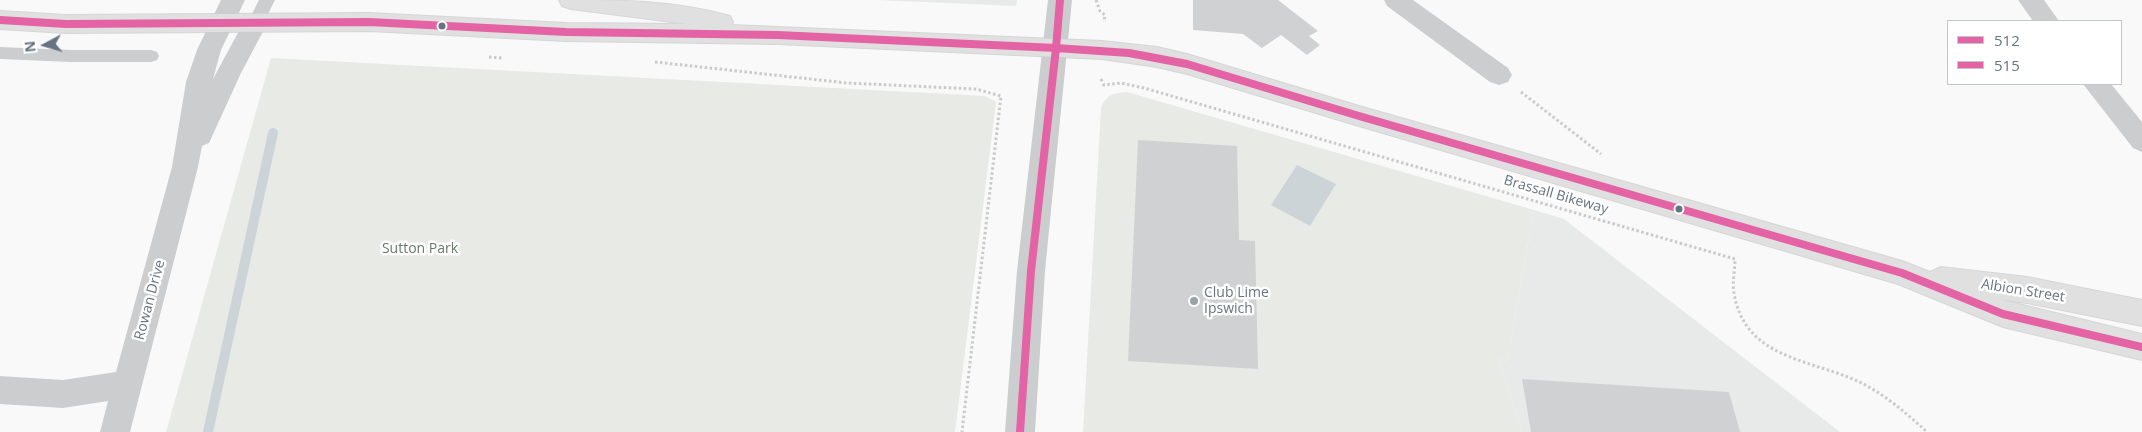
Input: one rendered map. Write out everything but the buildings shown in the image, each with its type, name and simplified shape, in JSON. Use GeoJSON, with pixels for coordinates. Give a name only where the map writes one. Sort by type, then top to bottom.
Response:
{"type":"FeatureCollection","features":[{"type":"Feature","properties":{"kind":"main road"},"geometry":{"type":"LineString","coordinates":[[571,0],[666,10],[778,35]]}},
{"type":"Feature","properties":{"kind":"main road"},"geometry":{"type":"LineString","coordinates":[[0,20],[66,24],[376,22],[566,32],[778,35]]}},
{"type":"Feature","properties":{"kind":"main road","name":"Albion Street"},"geometry":{"type":"LineString","coordinates":[[778,35],[1129,53],[1187,64],[1368,119],[1902,274],[2002,314],[2142,347]]}},
{"type":"Feature","properties":{"kind":"main road","name":"Albion Street"},"geometry":{"type":"LineString","coordinates":[[1902,274],[2027,290],[2142,313]]}},
{"type":"Feature","properties":{"kind":"street","name":"Rowan Drive"},"geometry":{"type":"LineString","coordinates":[[114,432],[185,167],[199,82],[209,50],[233,0]]}},
{"type":"Feature","properties":{"kind":"street"},"geometry":{"type":"LineString","coordinates":[[1020,432],[1031,271],[1060,0]]}},
{"type":"Feature","properties":{"kind":"street"},"geometry":{"type":"LineString","coordinates":[[1396,0],[1499,75]]}},
{"type":"Feature","properties":{"kind":"street"},"geometry":{"type":"LineString","coordinates":[[2030,0],[2046,20]]}},
{"type":"Feature","properties":{"kind":"street","name":"Rowan Drive"},"geometry":{"type":"LineString","coordinates":[[185,167],[228,74],[256,22]]}},
{"type":"Feature","properties":{"kind":"street"},"geometry":{"type":"LineString","coordinates":[[2097,85],[2142,141]]}},
{"type":"Feature","properties":{"kind":"street"},"geometry":{"type":"LineString","coordinates":[[0,390],[63,394],[128,384]]}},
{"type":"Feature","properties":{"kind":"lane"},"geometry":{"type":"LineString","coordinates":[[256,22],[267,0]]}},
{"type":"Feature","properties":{"kind":"lane"},"geometry":{"type":"LineString","coordinates":[[0,53],[71,56],[151,56]]}},
{"type":"Feature","properties":{"kind":"path"},"geometry":{"type":"LineString","coordinates":[[1096,0],[1100,11],[1105,15],[1104,22]]}},
{"type":"Feature","properties":{"kind":"path"},"geometry":{"type":"LineString","coordinates":[[485,57],[508,58]]}},
{"type":"Feature","properties":{"kind":"path"},"geometry":{"type":"LineString","coordinates":[[653,62],[838,82],[976,89],[1001,96],[962,432]]}},
{"type":"Feature","properties":{"kind":"path"},"geometry":{"type":"LineString","coordinates":[[1499,75],[1601,154]]}},
{"type":"Feature","properties":{"kind":"path","name":"Brassall Bikeway"},"geometry":{"type":"LineString","coordinates":[[1101,79],[1104,85],[1117,83],[1144,88],[1735,259],[1734,294],[1740,317],[1757,340],[1786,357],[1830,370],[1880,393],[1926,432]]}},
{"type":"Feature","properties":{"kind":"shaded area"},"geometry":{"type":"Polygon","coordinates":[[[876,0],[1017,0],[1016,6],[876,0]]]}},
{"type":"Feature","properties":{"kind":"shaded area"},"geometry":{"type":"Polygon","coordinates":[[[1297,165],[1336,184],[1310,226],[1271,205],[1297,165]]]}},
{"type":"Feature","properties":{"kind":"shaded area"},"geometry":{"type":"Polygon","coordinates":[[[1534,210],[1564,219],[1840,432],[1522,432],[1498,359],[1507,361],[1534,210]]]}},
{"type":"Feature","properties":{"kind":"green space","name":"Sutton Park"},"geometry":{"type":"Polygon","coordinates":[[[271,58],[985,96],[996,102],[955,432],[166,432],[271,58]]]}},
{"type":"Feature","properties":{"kind":"green space"},"geometry":{"type":"Polygon","coordinates":[[[1127,92],[1534,210],[1507,361],[1498,359],[1522,432],[1083,432],[1101,108],[1108,97],[1127,92]]]}},
{"type":"Feature","properties":{"kind":"waterway"},"geometry":{"type":"LineString","coordinates":[[208,432],[273,133]]}},
{"type":"Feature","properties":{"kind":"transit line","name":"515"},"geometry":{"type":"LineString","coordinates":[[1056,48],[1060,0]]}},
{"type":"Feature","properties":{"kind":"transit line","name":"515"},"geometry":{"type":"LineString","coordinates":[[0,20],[66,24],[369,22],[566,32],[778,35],[1056,48]]}},
{"type":"Feature","properties":{"kind":"transit line","name":"512"},"geometry":{"type":"LineString","coordinates":[[1056,48],[1129,53],[1187,64],[1359,116],[1902,273],[2003,314],[2142,347]]}},
{"type":"Feature","properties":{"kind":"transit line","name":"512"},"geometry":{"type":"LineString","coordinates":[[1020,432],[1031,271],[1056,48]]}},
{"type":"Feature","properties":{"kind":"place","name":"Club Lime Ipswich"},"geometry":{"type":"Point","coordinates":[1194,301]}}]}
